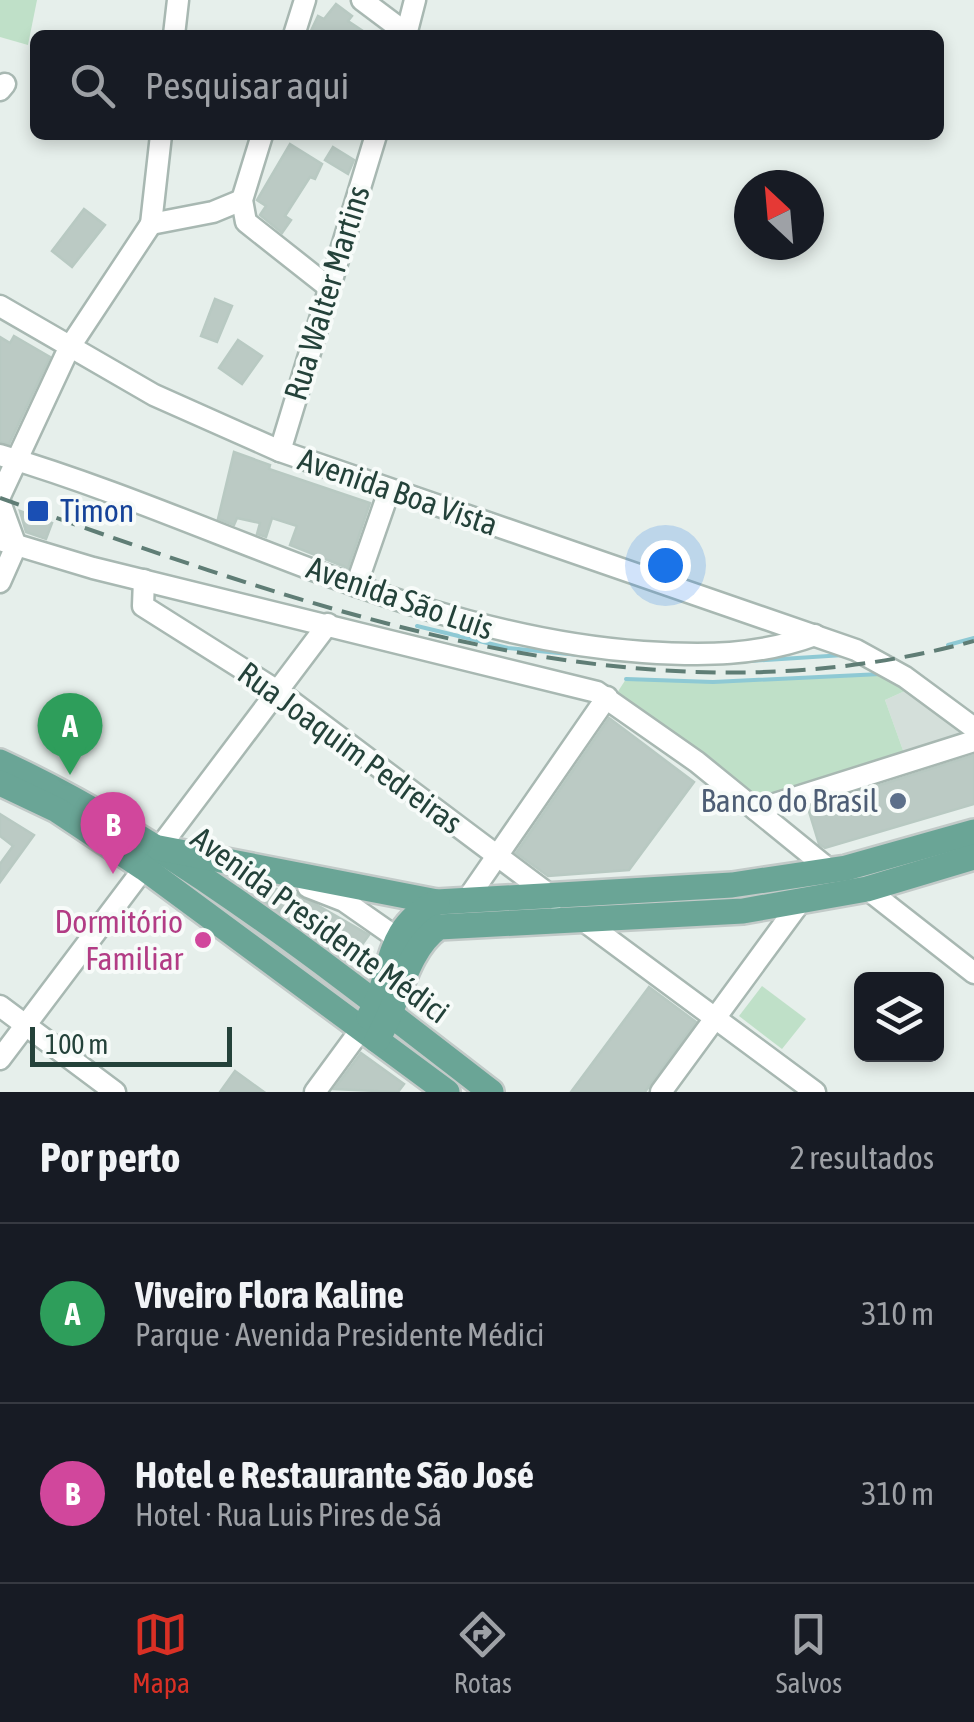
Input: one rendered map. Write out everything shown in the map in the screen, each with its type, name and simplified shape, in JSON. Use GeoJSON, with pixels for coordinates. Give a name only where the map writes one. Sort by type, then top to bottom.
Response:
{"type":"FeatureCollection","features":[{"type":"Feature","properties":{"kind":"main road","name":"Avenida Presidente Médici"},"geometry":{"type":"LineString","coordinates":[[0,762],[56,788],[152,858],[448,1092]]}},
{"type":"Feature","properties":{"kind":"main road","name":"Avenida Presidente Médici"},"geometry":{"type":"LineString","coordinates":[[0,784],[220,894],[491,1092]]}},
{"type":"Feature","properties":{"kind":"main road"},"geometry":{"type":"LineString","coordinates":[[152,858],[234,867],[437,902],[468,898],[567,912],[658,881],[831,871],[974,832]]}},
{"type":"Feature","properties":{"kind":"main road"},"geometry":{"type":"LineString","coordinates":[[370,1034],[434,930],[567,912],[743,911],[867,890],[974,857]]}},
{"type":"Feature","properties":{"kind":"main road"},"geometry":{"type":"LineString","coordinates":[[385,1011],[397,938],[421,910],[437,902]]}},
{"type":"Feature","properties":{"kind":"street"},"geometry":{"type":"LineString","coordinates":[[175,30],[178,0]]}},
{"type":"Feature","properties":{"kind":"street"},"geometry":{"type":"LineString","coordinates":[[296,30],[306,0]]}},
{"type":"Feature","properties":{"kind":"street"},"geometry":{"type":"LineString","coordinates":[[362,0],[401,30]]}},
{"type":"Feature","properties":{"kind":"street"},"geometry":{"type":"LineString","coordinates":[[407,30],[416,0]]}},
{"type":"Feature","properties":{"kind":"street"},"geometry":{"type":"LineString","coordinates":[[0,582],[8,543],[0,499],[8,457],[69,348],[151,224],[161,140]]}},
{"type":"Feature","properties":{"kind":"street"},"geometry":{"type":"LineString","coordinates":[[260,140],[242,200],[246,222],[326,286]]}},
{"type":"Feature","properties":{"kind":"street","name":"Rua Walter Martins"},"geometry":{"type":"LineString","coordinates":[[280,451],[326,286],[374,140]]}},
{"type":"Feature","properties":{"kind":"street"},"geometry":{"type":"LineString","coordinates":[[151,224],[213,212],[242,200]]}},
{"type":"Feature","properties":{"kind":"street","name":"Avenida Boa Vista"},"geometry":{"type":"LineString","coordinates":[[0,306],[154,395],[280,451],[815,635],[879,662],[974,728]]}},
{"type":"Feature","properties":{"kind":"street","name":"Avenida São Luis"},"geometry":{"type":"LineString","coordinates":[[8,457],[356,586],[492,630],[565,644],[733,654],[815,635]]}},
{"type":"Feature","properties":{"kind":"street"},"geometry":{"type":"LineString","coordinates":[[356,586],[389,491]]}},
{"type":"Feature","properties":{"kind":"street","name":"Avenida São Luis"},"geometry":{"type":"LineString","coordinates":[[8,543],[607,697]]}},
{"type":"Feature","properties":{"kind":"street","name":"Rua Joaquim Pedreiras"},"geometry":{"type":"LineString","coordinates":[[144,580],[144,606],[278,692],[496,854],[567,912],[814,1092]]}},
{"type":"Feature","properties":{"kind":"street"},"geometry":{"type":"LineString","coordinates":[[0,1059],[328,624]]}},
{"type":"Feature","properties":{"kind":"street"},"geometry":{"type":"LineString","coordinates":[[468,898],[607,697],[831,871]]}},
{"type":"Feature","properties":{"kind":"street"},"geometry":{"type":"LineString","coordinates":[[756,810],[974,742]]}},
{"type":"Feature","properties":{"kind":"street"},"geometry":{"type":"LineString","coordinates":[[220,894],[234,867],[329,892],[397,938]]}},
{"type":"Feature","properties":{"kind":"street"},"geometry":{"type":"LineString","coordinates":[[867,890],[974,973]]}},
{"type":"Feature","properties":{"kind":"street"},"geometry":{"type":"LineString","coordinates":[[661,1092],[801,901]]}},
{"type":"Feature","properties":{"kind":"street"},"geometry":{"type":"LineString","coordinates":[[0,1006],[115,1092]]}},
{"type":"Feature","properties":{"kind":"street"},"geometry":{"type":"LineString","coordinates":[[316,1092],[370,1034]]}},
{"type":"Feature","properties":{"kind":"shaded area"},"geometry":{"type":"Polygon","coordinates":[[[907,690],[963,732],[961,738],[905,756],[885,700],[907,690]]]}},
{"type":"Feature","properties":{"kind":"green space"},"geometry":{"type":"Polygon","coordinates":[[[0,0],[37,0],[28,45],[0,37],[0,0]]]}},
{"type":"Feature","properties":{"kind":"green space"},"geometry":{"type":"Polygon","coordinates":[[[886,673],[907,690],[885,700],[905,756],[760,801],[617,693],[626,679],[713,682],[886,673]]]}},
{"type":"Feature","properties":{"kind":"green space"},"geometry":{"type":"Polygon","coordinates":[[[762,986],[806,1019],[782,1049],[739,1016],[762,986]]]}},
{"type":"Feature","properties":{"kind":"building"},"geometry":{"type":"Polygon","coordinates":[[[336,4],[352,16],[348,21],[362,30],[311,30],[318,16],[324,19],[336,4]]]}},
{"type":"Feature","properties":{"kind":"building"},"geometry":{"type":"Polygon","coordinates":[[[290,144],[322,164],[285,216],[291,220],[282,233],[260,215],[266,206],[257,200],[290,144]]]}},
{"type":"Feature","properties":{"kind":"building"},"geometry":{"type":"Polygon","coordinates":[[[333,147],[354,160],[348,174],[325,160],[333,147]]]}},
{"type":"Feature","properties":{"kind":"building"},"geometry":{"type":"Polygon","coordinates":[[[84,209],[105,225],[72,267],[52,251],[84,209]]]}},
{"type":"Feature","properties":{"kind":"building"},"geometry":{"type":"Polygon","coordinates":[[[215,299],[232,306],[217,342],[201,336],[215,299]]]}},
{"type":"Feature","properties":{"kind":"building"},"geometry":{"type":"Polygon","coordinates":[[[14,336],[50,357],[9,444],[0,442],[0,337],[10,343],[14,336]]]}},
{"type":"Feature","properties":{"kind":"building"},"geometry":{"type":"Polygon","coordinates":[[[238,340],[262,356],[242,384],[219,368],[238,340]]]}},
{"type":"Feature","properties":{"kind":"building"},"geometry":{"type":"Polygon","coordinates":[[[234,452],[270,465],[269,469],[370,503],[348,568],[290,545],[297,526],[272,518],[266,537],[257,534],[260,523],[237,518],[234,525],[218,519],[234,452]]]}},
{"type":"Feature","properties":{"kind":"building"},"geometry":{"type":"Polygon","coordinates":[[[20,511],[52,523],[46,539],[26,532],[20,511]]]}},
{"type":"Feature","properties":{"kind":"building"},"geometry":{"type":"Polygon","coordinates":[[[609,718],[694,782],[629,870],[548,876],[516,853],[609,718]]]}},
{"type":"Feature","properties":{"kind":"building"},"geometry":{"type":"Polygon","coordinates":[[[974,755],[974,804],[825,848],[819,844],[808,808],[974,755]]]}},
{"type":"Feature","properties":{"kind":"building"},"geometry":{"type":"Polygon","coordinates":[[[0,814],[34,835],[0,882],[0,864],[13,846],[0,836],[0,814]]]}},
{"type":"Feature","properties":{"kind":"building"},"geometry":{"type":"Polygon","coordinates":[[[262,886],[296,893],[369,935],[349,963],[254,894],[262,886]]]}},
{"type":"Feature","properties":{"kind":"building"},"geometry":{"type":"Polygon","coordinates":[[[649,987],[696,1022],[645,1092],[571,1092],[649,987]]]}},
{"type":"Feature","properties":{"kind":"building"},"geometry":{"type":"Polygon","coordinates":[[[361,1053],[404,1084],[398,1092],[334,1089],[361,1053]]]}},
{"type":"Feature","properties":{"kind":"building"},"geometry":{"type":"Polygon","coordinates":[[[235,1071],[264,1092],[220,1092],[235,1071]]]}},
{"type":"Feature","properties":{"kind":"waterway"},"geometry":{"type":"LineString","coordinates":[[417,626],[508,648],[639,661]]}},
{"type":"Feature","properties":{"kind":"waterway"},"geometry":{"type":"LineString","coordinates":[[948,645],[974,638]]}},
{"type":"Feature","properties":{"kind":"waterway"},"geometry":{"type":"LineString","coordinates":[[719,663],[844,655]]}},
{"type":"Feature","properties":{"kind":"waterway"},"geometry":{"type":"LineString","coordinates":[[626,679],[713,682],[881,674]]}},
{"type":"Feature","properties":{"kind":"railway"},"geometry":{"type":"LineString","coordinates":[[0,498],[237,580],[357,616],[479,645],[601,665],[724,673],[849,665],[974,641]]}},
{"type":"Feature","properties":{"kind":"place","name":"Timon"},"geometry":{"type":"Point","coordinates":[38,511]}},
{"type":"Feature","properties":{"kind":"place","name":"Viveiro Flora Kaline"},"geometry":{"type":"Point","coordinates":[70,775]}},
{"type":"Feature","properties":{"kind":"place","name":"Banco do Brasil"},"geometry":{"type":"Point","coordinates":[898,801]}},
{"type":"Feature","properties":{"kind":"place","name":"Hotel e Restaurante São José"},"geometry":{"type":"Point","coordinates":[113,874]}},
{"type":"Feature","properties":{"kind":"place","name":"Dormitório Familiar"},"geometry":{"type":"Point","coordinates":[203,940]}}]}
